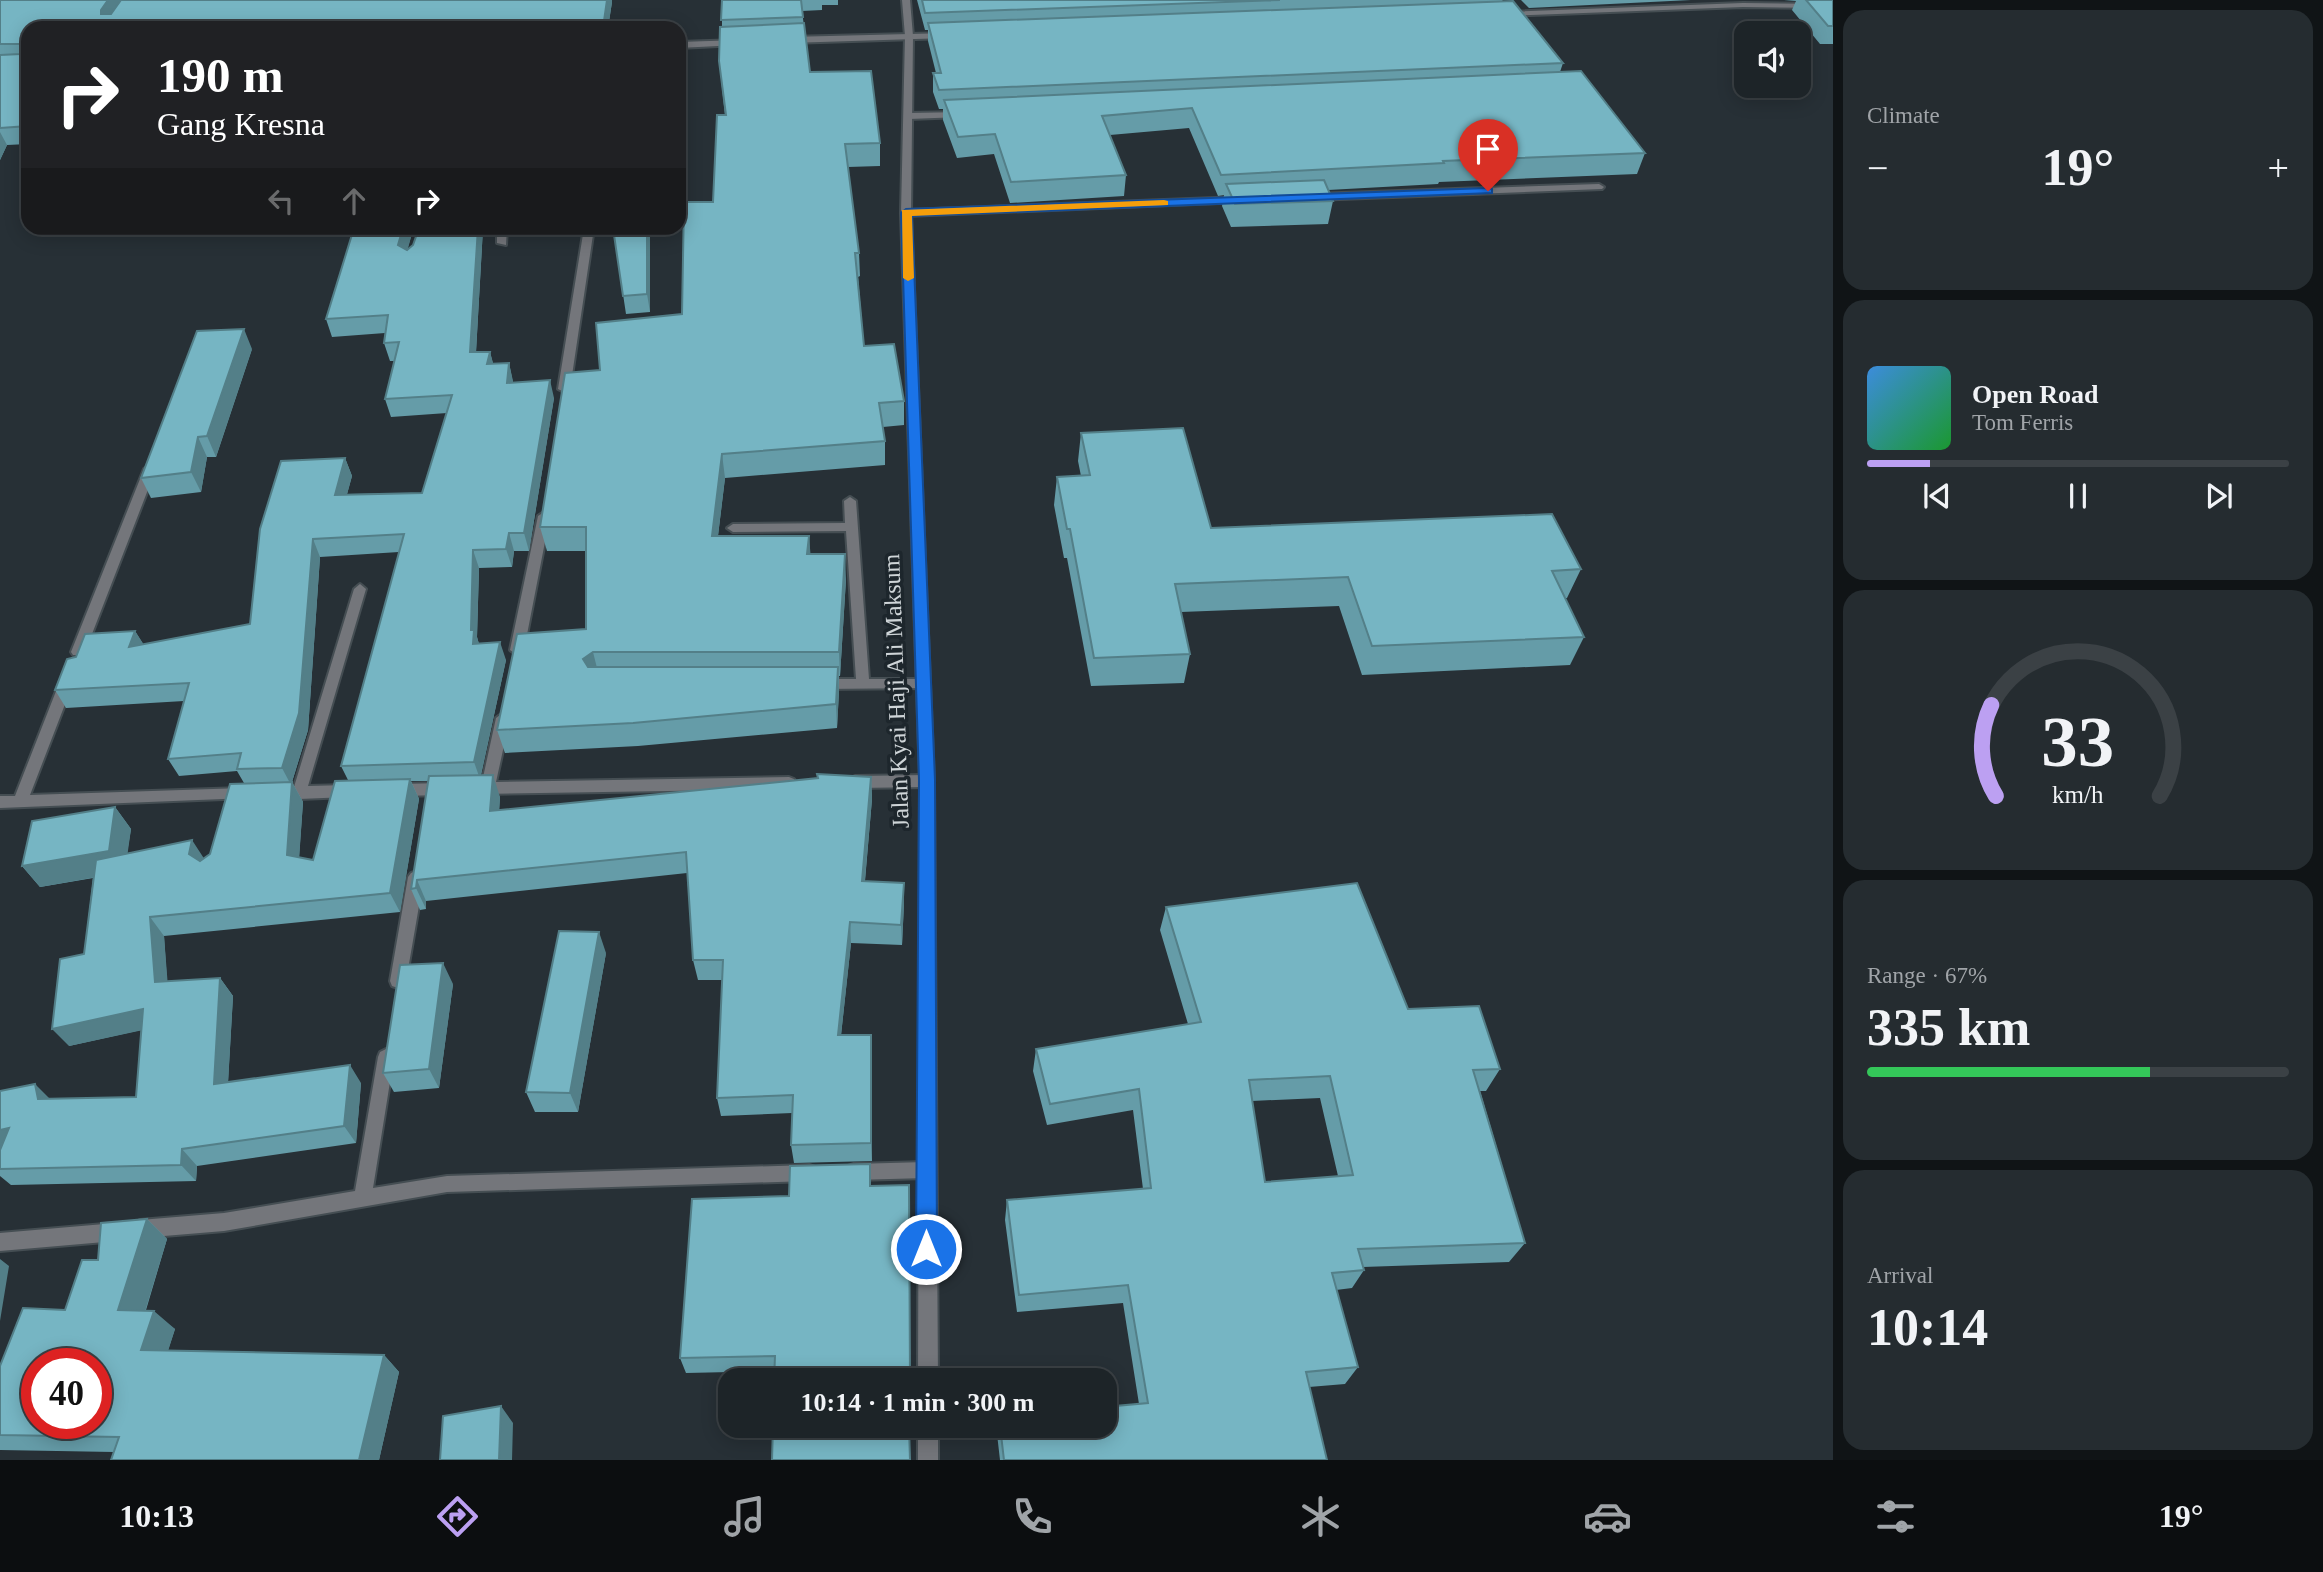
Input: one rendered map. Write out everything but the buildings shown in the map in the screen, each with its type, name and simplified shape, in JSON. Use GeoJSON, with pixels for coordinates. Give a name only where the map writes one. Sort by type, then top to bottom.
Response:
{"type":"FeatureCollection","features":[{"type":"Feature","properties":{"kind":"street","name":"Jalan Kyai Haji Ali Maksum"},"geometry":{"type":"LineString","coordinates":[[906,0],[909,36],[906,213],[927,780],[928,1368]]}},
{"type":"Feature","properties":{"kind":"street"},"geometry":{"type":"LineString","coordinates":[[1590,0],[1604,10]]}},
{"type":"Feature","properties":{"kind":"street"},"geometry":{"type":"LineString","coordinates":[[1495,14],[1740,2],[1833,6]]}},
{"type":"Feature","properties":{"kind":"street"},"geometry":{"type":"LineString","coordinates":[[774,41],[963,34]]}},
{"type":"Feature","properties":{"kind":"street"},"geometry":{"type":"LineString","coordinates":[[686,44],[747,42]]}},
{"type":"Feature","properties":{"kind":"street"},"geometry":{"type":"LineString","coordinates":[[909,116],[972,113]]}},
{"type":"Feature","properties":{"kind":"street"},"geometry":{"type":"LineString","coordinates":[[1308,198],[1599,187]]}},
{"type":"Feature","properties":{"kind":"street"},"geometry":{"type":"LineString","coordinates":[[906,213],[1252,200]]}},
{"type":"Feature","properties":{"kind":"street"},"geometry":{"type":"LineString","coordinates":[[502,235],[502,243]]}},
{"type":"Feature","properties":{"kind":"street"},"geometry":{"type":"LineString","coordinates":[[562,405],[588,235]]}},
{"type":"Feature","properties":{"kind":"street"},"geometry":{"type":"LineString","coordinates":[[21,800],[153,461]]}},
{"type":"Feature","properties":{"kind":"street"},"geometry":{"type":"LineString","coordinates":[[514,665],[547,501]]}},
{"type":"Feature","properties":{"kind":"street"},"geometry":{"type":"LineString","coordinates":[[850,501],[863,684]]}},
{"type":"Feature","properties":{"kind":"street"},"geometry":{"type":"LineString","coordinates":[[733,528],[852,527]]}},
{"type":"Feature","properties":{"kind":"street"},"geometry":{"type":"LineString","coordinates":[[299,793],[360,589]]}},
{"type":"Feature","properties":{"kind":"street"},"geometry":{"type":"LineString","coordinates":[[808,684],[923,684]]}},
{"type":"Feature","properties":{"kind":"street"},"geometry":{"type":"LineString","coordinates":[[488,788],[505,706]]}},
{"type":"Feature","properties":{"kind":"street"},"geometry":{"type":"LineString","coordinates":[[845,782],[927,780]]}},
{"type":"Feature","properties":{"kind":"street"},"geometry":{"type":"LineString","coordinates":[[0,802],[232,801],[299,793],[371,791],[429,796],[488,788],[804,783]]}},
{"type":"Feature","properties":{"kind":"street"},"geometry":{"type":"LineString","coordinates":[[396,994],[419,858]]}},
{"type":"Feature","properties":{"kind":"street"},"geometry":{"type":"LineString","coordinates":[[363,1198],[390,1035]]}},
{"type":"Feature","properties":{"kind":"street"},"geometry":{"type":"LineString","coordinates":[[0,1242],[224,1222],[447,1184],[926,1170]]}},
{"type":"Feature","properties":{"kind":"street"},"geometry":{"type":"LineString","coordinates":[[928,1438],[928,1460]]}},
{"type":"Feature","properties":{"kind":"slow traffic"},"geometry":{"type":"LineString","coordinates":[[908,278],[906,213],[1164,203]]}},
{"type":"Feature","properties":{"kind":"route"},"geometry":{"type":"LineString","coordinates":[[926,1249],[927,780],[906,213],[1488,191]]}}]}
